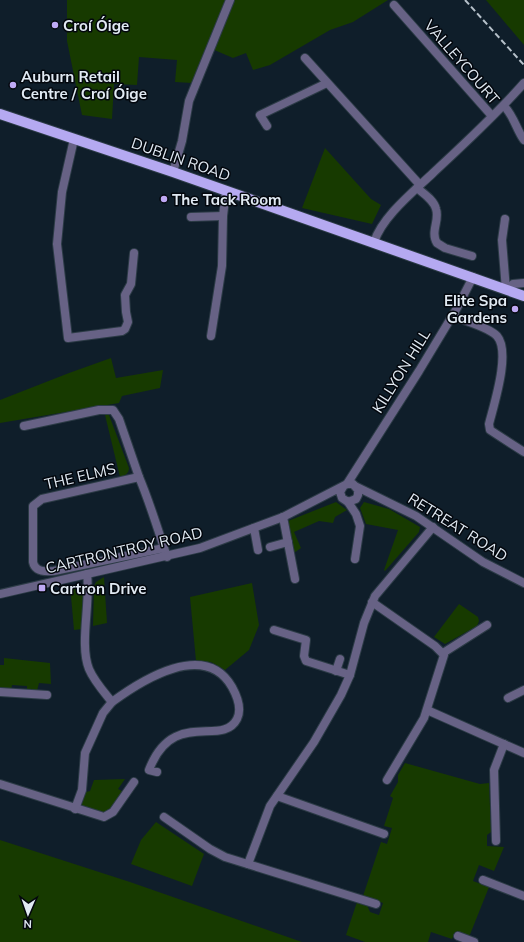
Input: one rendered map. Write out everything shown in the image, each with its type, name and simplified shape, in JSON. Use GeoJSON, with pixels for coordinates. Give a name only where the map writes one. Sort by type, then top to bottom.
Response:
{"type":"FeatureCollection","features":[{"type":"Feature","properties":{"kind":"main road","name":"DUBLIN ROAD"},"geometry":{"type":"LineString","coordinates":[[0,114],[173,172],[524,296]]}},
{"type":"Feature","properties":{"kind":"street"},"geometry":{"type":"LineString","coordinates":[[173,172],[182,141],[189,101],[230,0]]}},
{"type":"Feature","properties":{"kind":"street","name":"VALLEYCOURT"},"geometry":{"type":"LineString","coordinates":[[374,242],[383,224],[418,187],[492,116],[394,5]]}},
{"type":"Feature","properties":{"kind":"street"},"geometry":{"type":"LineString","coordinates":[[305,58],[436,207],[434,236],[437,243],[445,248],[472,256]]}},
{"type":"Feature","properties":{"kind":"street"},"geometry":{"type":"LineString","coordinates":[[267,126],[260,116],[327,83]]}},
{"type":"Feature","properties":{"kind":"street"},"geometry":{"type":"LineString","coordinates":[[492,116],[504,106],[524,83]]}},
{"type":"Feature","properties":{"kind":"street"},"geometry":{"type":"LineString","coordinates":[[504,106],[511,114],[518,132],[524,140]]}},
{"type":"Feature","properties":{"kind":"street"},"geometry":{"type":"LineString","coordinates":[[74,139],[62,192],[57,244],[68,338],[122,331],[125,329],[128,322],[125,295],[131,284],[134,253]]}},
{"type":"Feature","properties":{"kind":"street"},"geometry":{"type":"LineString","coordinates":[[211,336],[222,266],[223,216],[226,191]]}},
{"type":"Feature","properties":{"kind":"street"},"geometry":{"type":"LineString","coordinates":[[191,217],[223,216]]}},
{"type":"Feature","properties":{"kind":"street"},"geometry":{"type":"LineString","coordinates":[[505,219],[502,245],[506,290]]}},
{"type":"Feature","properties":{"kind":"street","name":"KILLYON HILL"},"geometry":{"type":"LineString","coordinates":[[351,489],[452,316],[473,277]]}},
{"type":"Feature","properties":{"kind":"street"},"geometry":{"type":"LineString","coordinates":[[506,290],[514,284],[524,282]]}},
{"type":"Feature","properties":{"kind":"street"},"geometry":{"type":"LineString","coordinates":[[452,316],[497,335],[502,344],[502,365],[489,424],[490,430],[524,452]]}},
{"type":"Feature","properties":{"kind":"street","name":"THE ELMS"},"geometry":{"type":"LineString","coordinates":[[24,426],[99,410],[113,410],[120,419],[139,478],[154,514],[167,557]]}},
{"type":"Feature","properties":{"kind":"street","name":"THE ELMS"},"geometry":{"type":"LineString","coordinates":[[139,478],[42,499],[35,503],[32,511],[33,564],[42,571],[54,571],[164,548]]}},
{"type":"Feature","properties":{"kind":"street"},"geometry":{"type":"LineString","coordinates":[[351,489],[360,529],[355,559]]}},
{"type":"Feature","properties":{"kind":"street","name":"CARTRONTROY ROAD"},"geometry":{"type":"LineString","coordinates":[[319,499],[341,496],[351,489]]}},
{"type":"Feature","properties":{"kind":"street","name":"CARTRONTROY ROAD"},"geometry":{"type":"LineString","coordinates":[[0,594],[167,557],[200,548],[283,517],[319,499],[351,489]]}},
{"type":"Feature","properties":{"kind":"street","name":"RETREAT ROAD"},"geometry":{"type":"LineString","coordinates":[[351,489],[376,496],[405,510],[433,527],[483,562],[524,583]]}},
{"type":"Feature","properties":{"kind":"street"},"geometry":{"type":"LineString","coordinates":[[283,517],[295,579]]}},
{"type":"Feature","properties":{"kind":"street"},"geometry":{"type":"LineString","coordinates":[[248,864],[268,810],[329,717],[350,675],[364,622],[372,602],[379,591],[433,527]]}},
{"type":"Feature","properties":{"kind":"street"},"geometry":{"type":"LineString","coordinates":[[254,528],[261,549],[288,542]]}},
{"type":"Feature","properties":{"kind":"street"},"geometry":{"type":"LineString","coordinates":[[87,574],[89,595],[86,658],[92,675],[112,702]]}},
{"type":"Feature","properties":{"kind":"street"},"geometry":{"type":"LineString","coordinates":[[372,602],[443,654]]}},
{"type":"Feature","properties":{"kind":"street"},"geometry":{"type":"LineString","coordinates":[[443,654],[487,625]]}},
{"type":"Feature","properties":{"kind":"street"},"geometry":{"type":"LineString","coordinates":[[274,630],[306,640],[304,656],[306,661],[350,675]]}},
{"type":"Feature","properties":{"kind":"street"},"geometry":{"type":"LineString","coordinates":[[387,780],[427,710],[443,659],[443,654]]}},
{"type":"Feature","properties":{"kind":"street"},"geometry":{"type":"LineString","coordinates":[[336,671],[340,659]]}},
{"type":"Feature","properties":{"kind":"street"},"geometry":{"type":"LineString","coordinates":[[75,809],[83,780],[85,753],[103,713],[112,702],[150,678],[179,667],[201,666],[220,671],[231,686],[238,702],[238,714],[235,722],[223,730],[186,732],[170,738],[153,760],[149,770],[157,772]]}},
{"type":"Feature","properties":{"kind":"street"},"geometry":{"type":"LineString","coordinates":[[508,698],[524,690]]}},
{"type":"Feature","properties":{"kind":"street"},"geometry":{"type":"LineString","coordinates":[[0,692],[47,695]]}},
{"type":"Feature","properties":{"kind":"street"},"geometry":{"type":"LineString","coordinates":[[427,710],[524,752]]}},
{"type":"Feature","properties":{"kind":"street"},"geometry":{"type":"LineString","coordinates":[[496,841],[494,770],[504,744]]}},
{"type":"Feature","properties":{"kind":"street"},"geometry":{"type":"LineString","coordinates":[[0,784],[75,809],[99,816],[108,816],[113,812],[134,782]]}},
{"type":"Feature","properties":{"kind":"street"},"geometry":{"type":"LineString","coordinates":[[277,796],[384,834]]}},
{"type":"Feature","properties":{"kind":"street"},"geometry":{"type":"LineString","coordinates":[[164,816],[216,853],[376,904]]}},
{"type":"Feature","properties":{"kind":"street"},"geometry":{"type":"LineString","coordinates":[[483,880],[524,896]]}},
{"type":"Feature","properties":{"kind":"street"},"geometry":{"type":"LineString","coordinates":[[461,939],[474,942]]}},
{"type":"Feature","properties":{"kind":"green space"},"geometry":{"type":"Polygon","coordinates":[[[67,0],[227,0],[192,83],[175,82],[177,60],[139,57],[137,85],[114,84],[112,119],[82,115],[67,41],[67,0]]]}},
{"type":"Feature","properties":{"kind":"green space"},"geometry":{"type":"Polygon","coordinates":[[[234,0],[388,0],[353,22],[330,30],[270,65],[253,70],[246,53],[233,58],[212,49],[234,0]]]}},
{"type":"Feature","properties":{"kind":"green space"},"geometry":{"type":"Polygon","coordinates":[[[486,0],[524,0],[524,45],[486,0]]]}},
{"type":"Feature","properties":{"kind":"green space"},"geometry":{"type":"Polygon","coordinates":[[[325,148],[371,199],[381,205],[372,224],[302,208],[325,148]]]}},
{"type":"Feature","properties":{"kind":"green space"},"geometry":{"type":"Polygon","coordinates":[[[111,358],[116,378],[163,370],[160,388],[122,396],[119,403],[0,423],[0,400],[111,358]]]}},
{"type":"Feature","properties":{"kind":"green space"},"geometry":{"type":"Polygon","coordinates":[[[105,415],[109,415],[129,468],[124,476],[120,477],[105,415]]]}},
{"type":"Feature","properties":{"kind":"green space"},"geometry":{"type":"Polygon","coordinates":[[[336,502],[347,510],[335,517],[333,523],[319,521],[294,532],[301,548],[294,553],[288,521],[336,502]]]}},
{"type":"Feature","properties":{"kind":"green space"},"geometry":{"type":"Polygon","coordinates":[[[364,502],[389,509],[420,527],[419,532],[385,571],[384,570],[398,530],[366,524],[360,508],[364,502]]]}},
{"type":"Feature","properties":{"kind":"green space"},"geometry":{"type":"Polygon","coordinates":[[[104,577],[107,623],[93,626],[94,586],[96,582],[104,577]]]}},
{"type":"Feature","properties":{"kind":"green space"},"geometry":{"type":"Polygon","coordinates":[[[252,583],[259,625],[249,650],[225,670],[211,662],[196,661],[190,597],[252,583]]]}},
{"type":"Feature","properties":{"kind":"green space"},"geometry":{"type":"Polygon","coordinates":[[[70,585],[80,585],[83,591],[82,629],[74,630],[70,585]]]}},
{"type":"Feature","properties":{"kind":"green space"},"geometry":{"type":"Polygon","coordinates":[[[459,604],[478,617],[479,621],[477,626],[445,644],[434,637],[459,604]]]}},
{"type":"Feature","properties":{"kind":"green space"},"geometry":{"type":"Polygon","coordinates":[[[4,658],[50,663],[51,684],[39,683],[37,691],[27,691],[27,686],[12,685],[11,690],[0,689],[0,665],[4,665],[4,658]]]}},
{"type":"Feature","properties":{"kind":"green space"},"geometry":{"type":"Polygon","coordinates":[[[405,763],[480,784],[489,783],[491,832],[487,835],[487,846],[504,847],[494,871],[479,865],[473,881],[489,887],[469,937],[455,932],[452,939],[431,932],[428,942],[365,942],[346,935],[357,902],[367,905],[370,912],[379,915],[383,903],[363,896],[381,842],[387,844],[392,828],[384,826],[393,798],[390,796],[398,782],[398,775],[405,763]]]}},
{"type":"Feature","properties":{"kind":"green space"},"geometry":{"type":"Polygon","coordinates":[[[125,779],[118,789],[124,792],[110,810],[105,813],[82,807],[81,803],[86,792],[90,791],[94,780],[125,779]]]}},
{"type":"Feature","properties":{"kind":"green space"},"geometry":{"type":"Polygon","coordinates":[[[156,822],[204,854],[192,886],[131,864],[141,840],[156,822]]]}},
{"type":"Feature","properties":{"kind":"green space"},"geometry":{"type":"Polygon","coordinates":[[[0,840],[130,882],[302,942],[0,942],[0,840]]]}},
{"type":"Feature","properties":{"kind":"railway"},"geometry":{"type":"LineString","coordinates":[[465,0],[524,65]]}},
{"type":"Feature","properties":{"kind":"place","name":"Croí Óige"},"geometry":{"type":"Point","coordinates":[55,25]}},
{"type":"Feature","properties":{"kind":"place","name":"Auburn Retail Centre / Croí Óige"},"geometry":{"type":"Point","coordinates":[13,85]}},
{"type":"Feature","properties":{"kind":"place","name":"The Tack Room"},"geometry":{"type":"Point","coordinates":[164,199]}},
{"type":"Feature","properties":{"kind":"place","name":"Elite Spa Gardens"},"geometry":{"type":"Point","coordinates":[515,309]}},
{"type":"Feature","properties":{"kind":"place","name":"Cartron Drive"},"geometry":{"type":"Point","coordinates":[42,588]}}]}
